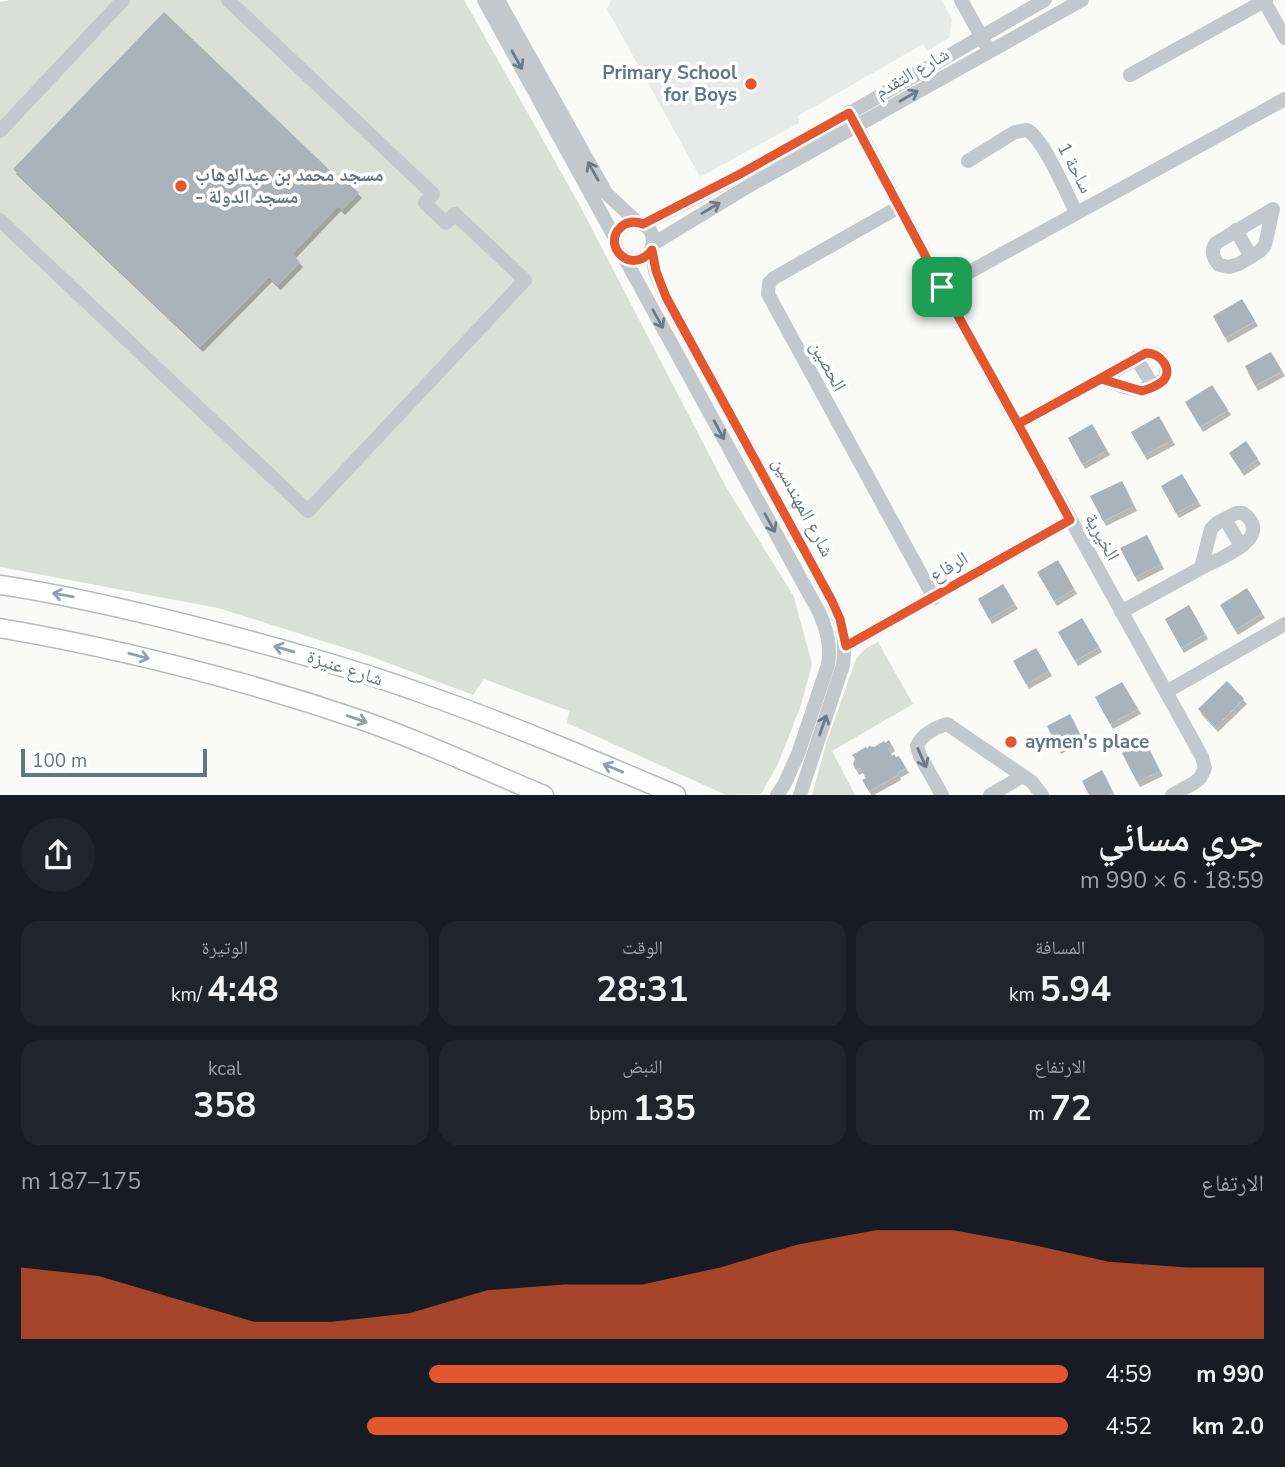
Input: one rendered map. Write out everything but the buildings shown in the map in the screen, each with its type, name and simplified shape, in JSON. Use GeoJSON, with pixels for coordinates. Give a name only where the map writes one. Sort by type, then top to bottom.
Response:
{"type":"FeatureCollection","features":[{"type":"Feature","properties":{"kind":"main road"},"geometry":{"type":"LineString","coordinates":[[0,577],[26,589]]}},
{"type":"Feature","properties":{"kind":"main road","name":"شارع عنيزة"},"geometry":{"type":"LineString","coordinates":[[0,585],[129,609],[285,649],[434,697],[676,795]]}},
{"type":"Feature","properties":{"kind":"main road"},"geometry":{"type":"LineString","coordinates":[[0,628],[119,651],[276,693],[372,724],[544,795]]}},
{"type":"Feature","properties":{"kind":"street"},"geometry":{"type":"LineString","coordinates":[[0,131],[123,0]]}},
{"type":"Feature","properties":{"kind":"street"},"geometry":{"type":"LineString","coordinates":[[0,220],[308,511],[525,280],[455,214],[446,223],[425,203],[433,194],[228,0]]}},
{"type":"Feature","properties":{"kind":"street"},"geometry":{"type":"LineString","coordinates":[[484,0],[615,239],[617,250],[625,259],[643,259],[652,247],[651,232],[606,193],[498,0]]}},
{"type":"Feature","properties":{"kind":"street"},"geometry":{"type":"LineString","coordinates":[[961,0],[989,51]]}},
{"type":"Feature","properties":{"kind":"street","name":"شارع التقدم"},"geometry":{"type":"LineString","coordinates":[[640,223],[740,174],[1045,0]]}},
{"type":"Feature","properties":{"kind":"street","name":"شارع التقدم"},"geometry":{"type":"LineString","coordinates":[[652,247],[747,187],[1082,0]]}},
{"type":"Feature","properties":{"kind":"street"},"geometry":{"type":"LineString","coordinates":[[1130,75],[1265,1],[1285,38]]}},
{"type":"Feature","properties":{"kind":"street"},"geometry":{"type":"LineString","coordinates":[[942,287],[1285,99]]}},
{"type":"Feature","properties":{"kind":"street","name":"الخيرية"},"geometry":{"type":"LineString","coordinates":[[849,113],[1202,757],[1205,768],[1200,778],[1172,795]]}},
{"type":"Feature","properties":{"kind":"street","name":"ساحة 1"},"geometry":{"type":"LineString","coordinates":[[968,161],[1015,132],[1027,130],[1041,144],[1076,212]]}},
{"type":"Feature","properties":{"kind":"street"},"geometry":{"type":"LineString","coordinates":[[1279,206],[1261,251],[1229,267],[1219,265],[1214,260],[1216,243],[1279,206]]}},
{"type":"Feature","properties":{"kind":"street","name":"الحصين"},"geometry":{"type":"LineString","coordinates":[[899,207],[774,278],[769,283],[768,294],[934,598]]}},
{"type":"Feature","properties":{"kind":"street"},"geometry":{"type":"LineString","coordinates":[[615,239],[625,224],[640,223]]}},
{"type":"Feature","properties":{"kind":"street"},"geometry":{"type":"LineString","coordinates":[[1236,230],[1251,257]]}},
{"type":"Feature","properties":{"kind":"street","name":"شارع المهندسين"},"geometry":{"type":"LineString","coordinates":[[652,247],[656,271],[666,297],[840,619],[846,646],[843,665],[800,795]]}},
{"type":"Feature","properties":{"kind":"street","name":"شارع المهندسين"},"geometry":{"type":"LineString","coordinates":[[625,259],[825,625],[830,652],[828,665],[798,754],[777,795]]}},
{"type":"Feature","properties":{"kind":"street"},"geometry":{"type":"LineString","coordinates":[[1018,424],[1146,353],[1152,353],[1161,359],[1167,374],[1163,381],[1145,390],[1101,379]]}},
{"type":"Feature","properties":{"kind":"street"},"geometry":{"type":"LineString","coordinates":[[1136,358],[1153,387]]}},
{"type":"Feature","properties":{"kind":"street"},"geometry":{"type":"LineString","coordinates":[[1121,612],[1201,568],[1241,546],[1254,531],[1247,515],[1239,512],[1211,529],[1201,568]]}},
{"type":"Feature","properties":{"kind":"street"},"geometry":{"type":"LineString","coordinates":[[1225,519],[1241,546]]}},
{"type":"Feature","properties":{"kind":"street","name":"الرفاع"},"geometry":{"type":"LineString","coordinates":[[846,646],[1070,520]]}},
{"type":"Feature","properties":{"kind":"street"},"geometry":{"type":"LineString","coordinates":[[1166,692],[1285,624]]}},
{"type":"Feature","properties":{"kind":"street"},"geometry":{"type":"LineString","coordinates":[[942,795],[917,746],[919,741],[947,724],[1032,782],[1042,795]]}},
{"type":"Feature","properties":{"kind":"street"},"geometry":{"type":"LineString","coordinates":[[990,795],[1023,776]]}},
{"type":"Feature","properties":{"kind":"shaded area"},"geometry":{"type":"Polygon","coordinates":[[[464,0],[579,204],[726,487],[794,597],[812,664],[801,705],[778,764],[761,794],[726,795],[567,723],[569,711],[484,679],[473,695],[367,655],[218,608],[0,567],[0,2],[464,0]]]}},
{"type":"Feature","properties":{"kind":"shaded area","name":"Primary School for Boys"},"geometry":{"type":"Polygon","coordinates":[[[611,0],[941,0],[952,19],[949,38],[927,51],[923,44],[798,116],[799,123],[700,177],[607,9],[611,0]]]}},
{"type":"Feature","properties":{"kind":"shaded area"},"geometry":{"type":"Polygon","coordinates":[[[878,642],[913,704],[832,751],[855,795],[812,795],[826,744],[856,659],[866,648],[878,642]]]}},
{"type":"Feature","properties":{"kind":"place","name":"Primary School for Boys"},"geometry":{"type":"Point","coordinates":[751,84]}},
{"type":"Feature","properties":{"kind":"place","name":"مسجد محمد بن عبدالوهاب - مسجد الدولة"},"geometry":{"type":"Point","coordinates":[181,186]}},
{"type":"Feature","properties":{"kind":"place","name":"aymen's place"},"geometry":{"type":"Point","coordinates":[1011,742]}},
{"type":"Feature","properties":{"kind":"route"},"geometry":{"type":"LineString","coordinates":[[942,287],[849,113],[643,224],[625,224],[615,239],[617,250],[625,259],[631,261],[643,259],[652,250],[656,271],[666,297],[832,601],[844,631],[846,646],[1070,520],[1018,424],[1146,353],[1157,355],[1167,374],[1163,381],[1142,391],[1101,379],[1018,424],[942,287]]}}]}
